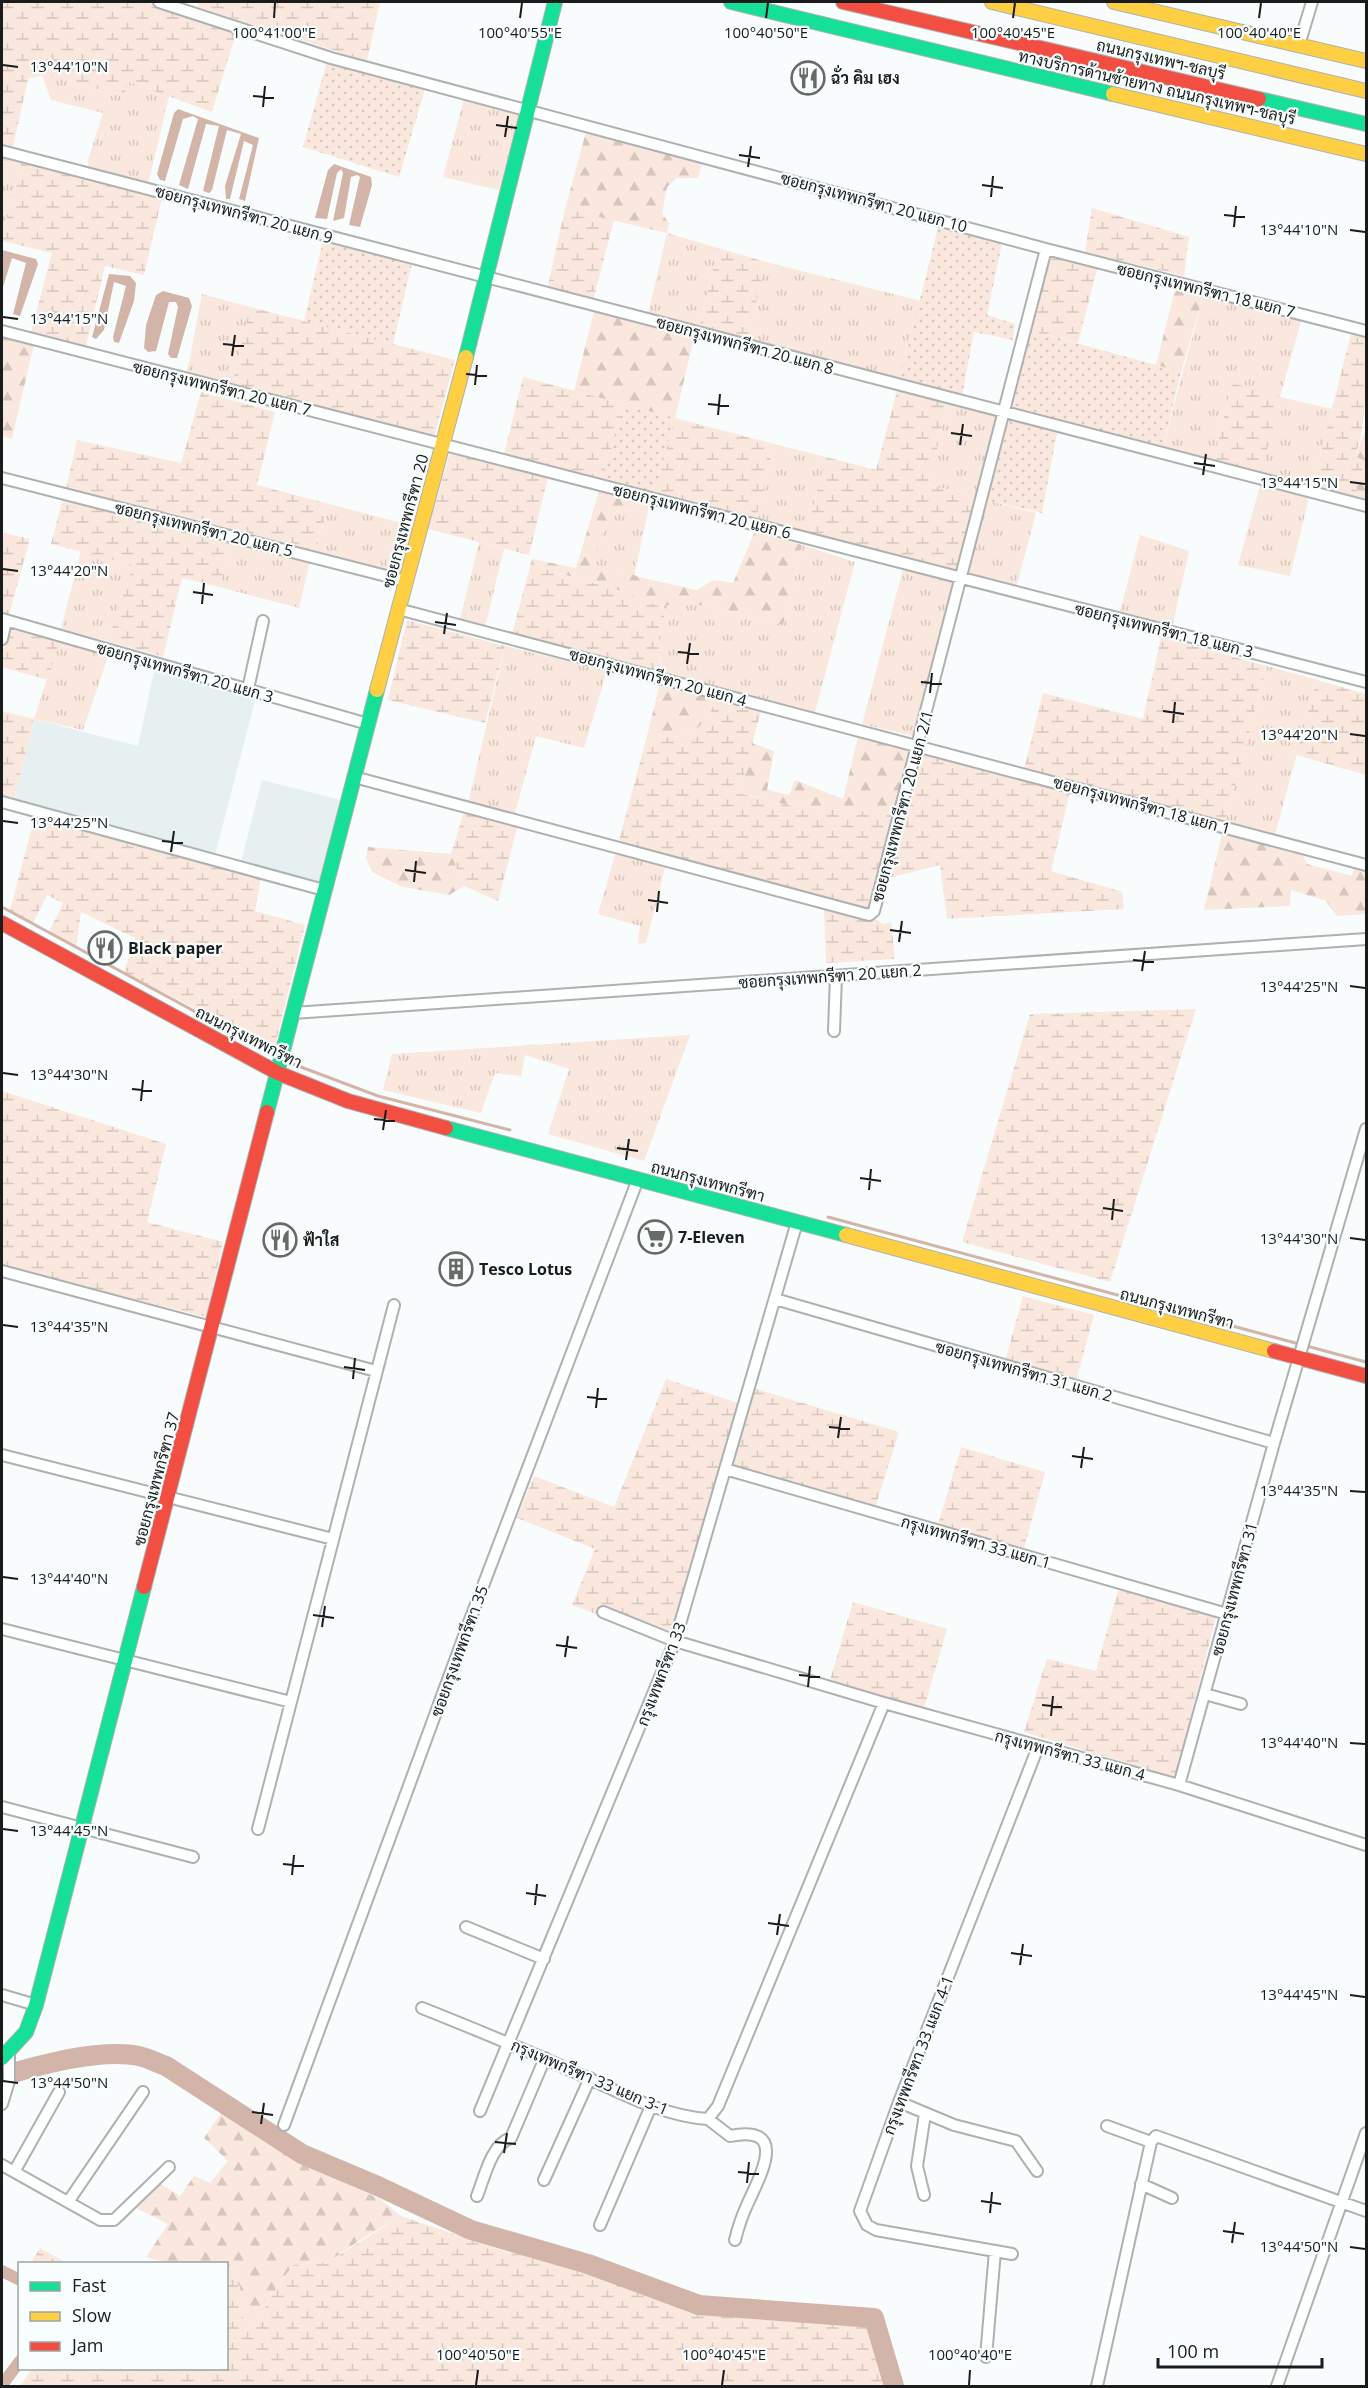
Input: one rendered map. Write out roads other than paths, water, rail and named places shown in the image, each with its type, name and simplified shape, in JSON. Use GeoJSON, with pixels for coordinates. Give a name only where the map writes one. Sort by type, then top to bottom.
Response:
{"type":"FeatureCollection","features":[{"type":"Feature","properties":{"kind":"main road","name":"ซอยกรุงเทพกรีฑา 20"},"geometry":{"type":"LineString","coordinates":[[279,1068],[324,890],[487,278],[555,2]]}},
{"type":"Feature","properties":{"kind":"main road","name":"ทางบริการด้านซ้ายทาง ถนนกรุงเทพฯ-ชลบุรี"},"geometry":{"type":"LineString","coordinates":[[731,2],[1366,154]]}},
{"type":"Feature","properties":{"kind":"main road","name":"ถนนกรุงเทพฯ-ชลบุรี"},"geometry":{"type":"LineString","coordinates":[[843,2],[1366,124]]}},
{"type":"Feature","properties":{"kind":"main road","name":"ถนนกรุงเทพฯ-ชลบุรี"},"geometry":{"type":"LineString","coordinates":[[992,2],[1366,91]]}},
{"type":"Feature","properties":{"kind":"main road"},"geometry":{"type":"LineString","coordinates":[[1114,2],[1366,61]]}},
{"type":"Feature","properties":{"kind":"main road","name":"ถนนกรุงเทพกรีฑา"},"geometry":{"type":"LineString","coordinates":[[2,923],[279,1068],[348,1101],[797,1222],[1302,1349],[1366,1376]]}},
{"type":"Feature","properties":{"kind":"main road","name":"ซอยกรุงเทพกรีฑา 37"},"geometry":{"type":"LineString","coordinates":[[7,2060],[26,2032],[36,2005],[124,1661],[170,1496],[279,1068]]}},
{"type":"Feature","properties":{"kind":"street","name":"ซอยกรุงเทพกรีฑา 20 แยก 10"},"geometry":{"type":"LineString","coordinates":[[159,2],[331,58],[1046,249]]}},
{"type":"Feature","properties":{"kind":"street"},"geometry":{"type":"LineString","coordinates":[[1299,45],[1312,2]]}},
{"type":"Feature","properties":{"kind":"street","name":"ซอยกรุงเทพกรีฑา 20 แยก 9"},"geometry":{"type":"LineString","coordinates":[[2,151],[487,278]]}},
{"type":"Feature","properties":{"kind":"street","name":"ซอยกรุงเทพกรีฑา 18 แยก 7"},"geometry":{"type":"LineString","coordinates":[[1046,249],[1366,331]]}},
{"type":"Feature","properties":{"kind":"street","name":"ซอยกรุงเทพกรีฑา 20 แยก 2/1"},"geometry":{"type":"LineString","coordinates":[[354,777],[869,915],[874,911],[918,746],[1046,249]]}},
{"type":"Feature","properties":{"kind":"street","name":"ซอยกรุงเทพกรีฑา 20 แยก 8"},"geometry":{"type":"LineString","coordinates":[[487,278],[1366,506]]}},
{"type":"Feature","properties":{"kind":"street","name":"ซอยกรุงเทพกรีฑา 20 แยก 7"},"geometry":{"type":"LineString","coordinates":[[2,331],[443,445]]}},
{"type":"Feature","properties":{"kind":"street","name":"ซอยกรุงเทพกรีฑา 20 แยก 6"},"geometry":{"type":"LineString","coordinates":[[443,445],[960,578]]}},
{"type":"Feature","properties":{"kind":"street","name":"ซอยกรุงเทพกรีฑา 20 แยก 5"},"geometry":{"type":"LineString","coordinates":[[2,478],[406,581]]}},
{"type":"Feature","properties":{"kind":"street","name":"ซอยกรุงเทพกรีฑา 18 แยก 3"},"geometry":{"type":"LineString","coordinates":[[960,578],[1366,682]]}},
{"type":"Feature","properties":{"kind":"street","name":"ซอยกรุงเทพกรีฑา 20 แยก 4"},"geometry":{"type":"LineString","coordinates":[[398,609],[918,746]]}},
{"type":"Feature","properties":{"kind":"street"},"geometry":{"type":"LineString","coordinates":[[2,639],[4,620]]}},
{"type":"Feature","properties":{"kind":"street","name":"ซอยกรุงเทพกรีฑา 20 แยก 3"},"geometry":{"type":"LineString","coordinates":[[4,620],[368,724]]}},
{"type":"Feature","properties":{"kind":"street"},"geometry":{"type":"LineString","coordinates":[[248,689],[263,621]]}},
{"type":"Feature","properties":{"kind":"street","name":"ซอยกรุงเทพกรีฑา 18 แยก 1"},"geometry":{"type":"LineString","coordinates":[[918,746],[1366,865]]}},
{"type":"Feature","properties":{"kind":"street"},"geometry":{"type":"LineString","coordinates":[[2,802],[324,890]]}},
{"type":"Feature","properties":{"kind":"street","name":"ซอยกรุงเทพกรีฑา 20 แยก 2"},"geometry":{"type":"LineString","coordinates":[[293,1013],[1366,939]]}},
{"type":"Feature","properties":{"kind":"street"},"geometry":{"type":"LineString","coordinates":[[834,1031],[836,976]]}},
{"type":"Feature","properties":{"kind":"street","name":"ซอยกรุงเทพกรีฑา 31"},"geometry":{"type":"LineString","coordinates":[[1179,1785],[1274,1443],[1366,1130]]}},
{"type":"Feature","properties":{"kind":"street","name":"ซอยกรุงเทพกรีฑา 35"},"geometry":{"type":"LineString","coordinates":[[284,2125],[470,1620],[638,1179]]}},
{"type":"Feature","properties":{"kind":"street","name":"กรุงเทพกรีฑา 33"},"geometry":{"type":"LineString","coordinates":[[480,2111],[675,1641],[797,1222]]}},
{"type":"Feature","properties":{"kind":"street"},"geometry":{"type":"LineString","coordinates":[[2,1271],[376,1371]]}},
{"type":"Feature","properties":{"kind":"street","name":"ซอยกรุงเทพกรีฑา 31 แยก 2"},"geometry":{"type":"LineString","coordinates":[[775,1299],[1274,1443]]}},
{"type":"Feature","properties":{"kind":"street"},"geometry":{"type":"LineString","coordinates":[[258,1829],[394,1305]]}},
{"type":"Feature","properties":{"kind":"street"},"geometry":{"type":"LineString","coordinates":[[2,1455],[333,1539]]}},
{"type":"Feature","properties":{"kind":"street","name":"กรุงเทพกรีฑา 33 แยก 1"},"geometry":{"type":"LineString","coordinates":[[725,1469],[1227,1614]]}},
{"type":"Feature","properties":{"kind":"street","name":"กรุงเทพกรีฑา 33 แยก 4"},"geometry":{"type":"LineString","coordinates":[[603,1612],[675,1641],[884,1703],[1179,1785],[1366,1845]]}},
{"type":"Feature","properties":{"kind":"street"},"geometry":{"type":"LineString","coordinates":[[2,1629],[291,1702]]}},
{"type":"Feature","properties":{"kind":"street"},"geometry":{"type":"LineString","coordinates":[[1205,1694],[1241,1704]]}},
{"type":"Feature","properties":{"kind":"street"},"geometry":{"type":"LineString","coordinates":[[735,2240],[743,2214],[765,2167],[766,2149],[760,2138],[750,2133],[730,2136],[708,2119],[718,2106],[884,1703]]}},
{"type":"Feature","properties":{"kind":"street","name":"กรุงเทพกรีฑา 33 แยก 4-1"},"geometry":{"type":"LineString","coordinates":[[1012,2254],[876,2230],[867,2225],[860,2211],[862,2200],[899,2102],[1038,1747]]}},
{"type":"Feature","properties":{"kind":"street"},"geometry":{"type":"LineString","coordinates":[[2,1807],[193,1857]]}},
{"type":"Feature","properties":{"kind":"street"},"geometry":{"type":"LineString","coordinates":[[466,1927],[544,1959]]}},
{"type":"Feature","properties":{"kind":"street"},"geometry":{"type":"LineString","coordinates":[[2,1995],[36,2005]]}},
{"type":"Feature","properties":{"kind":"street","name":"กรุงเทพกรีฑา 33 แยก 3-1"},"geometry":{"type":"LineString","coordinates":[[422,2008],[510,2043],[651,2106],[692,2118],[708,2119]]}},
{"type":"Feature","properties":{"kind":"street"},"geometry":{"type":"LineString","coordinates":[[477,2196],[496,2149],[504,2140],[511,2138],[545,2058]]}},
{"type":"Feature","properties":{"kind":"street"},"geometry":{"type":"LineString","coordinates":[[2,2104],[9,2081],[7,2060]]}},
{"type":"Feature","properties":{"kind":"street"},"geometry":{"type":"LineString","coordinates":[[544,2180],[590,2078]]}},
{"type":"Feature","properties":{"kind":"street"},"geometry":{"type":"LineString","coordinates":[[14,2172],[59,2092]]}},
{"type":"Feature","properties":{"kind":"street"},"geometry":{"type":"LineString","coordinates":[[68,2202],[143,2092]]}},
{"type":"Feature","properties":{"kind":"street"},"geometry":{"type":"LineString","coordinates":[[899,2102],[954,2125],[1016,2140],[1037,2171]]}},
{"type":"Feature","properties":{"kind":"street"},"geometry":{"type":"LineString","coordinates":[[600,2225],[651,2106]]}},
{"type":"Feature","properties":{"kind":"street"},"geometry":{"type":"LineString","coordinates":[[924,2195],[917,2166],[925,2114]]}},
{"type":"Feature","properties":{"kind":"street"},"geometry":{"type":"LineString","coordinates":[[1107,2126],[1151,2142]]}},
{"type":"Feature","properties":{"kind":"street"},"geometry":{"type":"LineString","coordinates":[[1277,2386],[1343,2204],[1366,2133]]}},
{"type":"Feature","properties":{"kind":"street"},"geometry":{"type":"LineString","coordinates":[[1096,2386],[1151,2142],[1156,2136],[1167,2138],[1366,2211]]}},
{"type":"Feature","properties":{"kind":"street"},"geometry":{"type":"LineString","coordinates":[[2,2165],[100,2220],[114,2220],[169,2167]]}},
{"type":"Feature","properties":{"kind":"street"},"geometry":{"type":"LineString","coordinates":[[1141,2184],[1172,2198]]}},
{"type":"Feature","properties":{"kind":"street"},"geometry":{"type":"LineString","coordinates":[[986,2356],[995,2251]]}},
{"type":"Feature","properties":{"kind":"waterway"},"geometry":{"type":"LineString","coordinates":[[2,907],[277,1056]]}},
{"type":"Feature","properties":{"kind":"waterway"},"geometry":{"type":"LineString","coordinates":[[285,1061],[378,1096],[510,1130]]}},
{"type":"Feature","properties":{"kind":"waterway"},"geometry":{"type":"LineString","coordinates":[[828,1217],[1366,1362]]}},
{"type":"Feature","properties":{"kind":"waterway"},"geometry":{"type":"LineString","coordinates":[[2,2076],[89,2056],[123,2054],[146,2058],[166,2066],[302,2154],[380,2187],[471,2230],[588,2264],[699,2305],[874,2318],[894,2386]]}},
{"type":"Feature","properties":{"kind":"waterway"},"geometry":{"type":"LineString","coordinates":[[2,2271],[18,2279]]}},
{"type":"Feature","properties":{"kind":"waterway"},"geometry":{"type":"LineString","coordinates":[[2,2385],[18,2364]]}},
{"type":"Feature","properties":{"kind":"place","name":"ฉั่ว คิม เฮง"},"geometry":{"type":"Point","coordinates":[808,78]}},
{"type":"Feature","properties":{"kind":"place","name":"Black paper"},"geometry":{"type":"Point","coordinates":[105,948]}},
{"type":"Feature","properties":{"kind":"place","name":"7-Eleven"},"geometry":{"type":"Point","coordinates":[655,1237]}},
{"type":"Feature","properties":{"kind":"place","name":"ฟ้าใส"},"geometry":{"type":"Point","coordinates":[280,1240]}},
{"type":"Feature","properties":{"kind":"place","name":"Tesco Lotus"},"geometry":{"type":"Point","coordinates":[456,1269]}}]}
